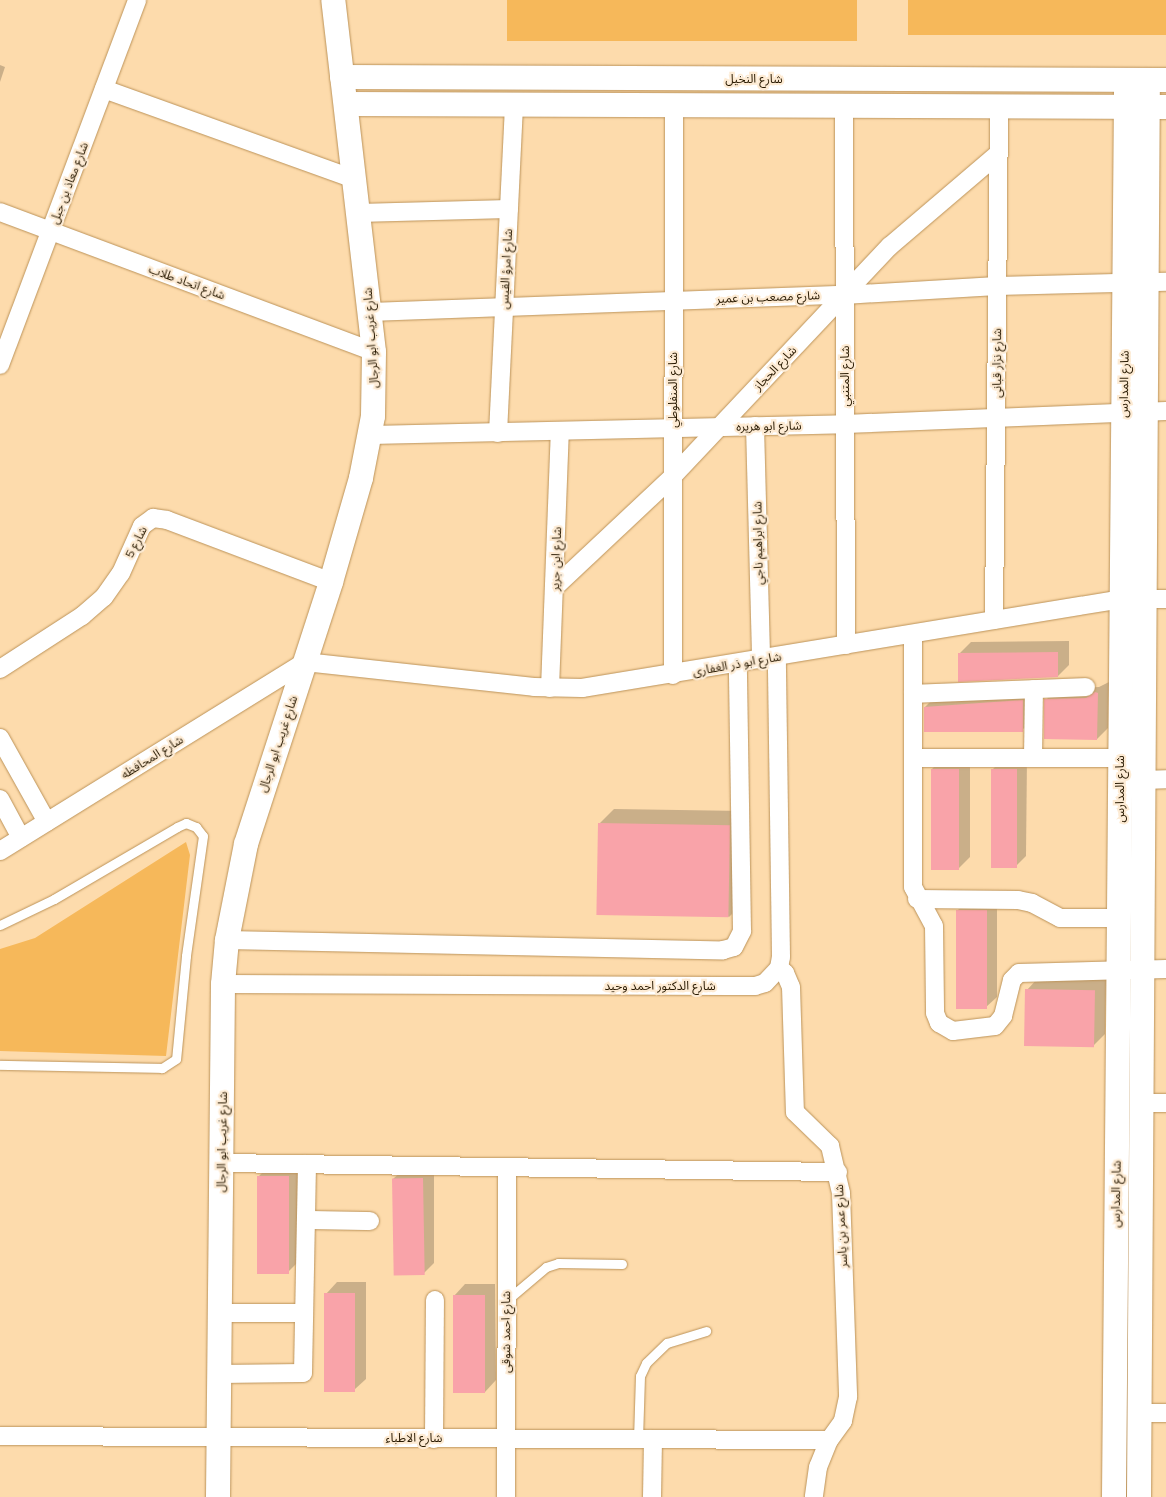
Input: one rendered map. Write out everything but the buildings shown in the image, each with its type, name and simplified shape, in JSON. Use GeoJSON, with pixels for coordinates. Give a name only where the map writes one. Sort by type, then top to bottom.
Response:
{"type":"FeatureCollection","features":[{"type":"Feature","properties":{"kind":"main road","name":"شارع غريب ابو الرجال"},"geometry":{"type":"LineString","coordinates":[[218,1497],[223,984],[227,940],[246,844],[331,582],[371,435],[374,352],[333,0]]}},
{"type":"Feature","properties":{"kind":"main road","name":"شارع النخيل"},"geometry":{"type":"LineString","coordinates":[[342,77],[1147,80]]}},
{"type":"Feature","properties":{"kind":"main road","name":"شارع المدارس"},"geometry":{"type":"LineString","coordinates":[[1138,1497],[1142,969],[1155,779],[1144,599],[1147,80]]}},
{"type":"Feature","properties":{"kind":"main road"},"geometry":{"type":"LineString","coordinates":[[346,104],[1146,106]]}},
{"type":"Feature","properties":{"kind":"main road","name":"شارع المدارس"},"geometry":{"type":"LineString","coordinates":[[1114,1497],[1120,758],[1144,599]]}},
{"type":"Feature","properties":{"kind":"street","name":"شارع معاذ بن جبل"},"geometry":{"type":"LineString","coordinates":[[0,365],[137,0]]}},
{"type":"Feature","properties":{"kind":"street"},"geometry":{"type":"LineString","coordinates":[[104,89],[354,179]]}},
{"type":"Feature","properties":{"kind":"street","name":"شارع امرؤ القيس"},"geometry":{"type":"LineString","coordinates":[[498,432],[514,105]]}},
{"type":"Feature","properties":{"kind":"street","name":"شارع المنفلوطي"},"geometry":{"type":"LineString","coordinates":[[672,675],[674,105]]}},
{"type":"Feature","properties":{"kind":"street","name":"شارع المتنبي"},"geometry":{"type":"LineString","coordinates":[[844,106],[846,645]]}},
{"type":"Feature","properties":{"kind":"street","name":"شارع نزار قبانى"},"geometry":{"type":"LineString","coordinates":[[994,620],[999,106]]}},
{"type":"Feature","properties":{"kind":"street","name":"شارع الحجاز"},"geometry":{"type":"LineString","coordinates":[[554,587],[673,476],[890,246],[999,153]]}},
{"type":"Feature","properties":{"kind":"street"},"geometry":{"type":"LineString","coordinates":[[358,213],[509,209]]}},
{"type":"Feature","properties":{"kind":"street","name":"شارع اتحاد طلاب"},"geometry":{"type":"LineString","coordinates":[[0,212],[374,352]]}},
{"type":"Feature","properties":{"kind":"street","name":"شارع مصعب بن عمير"},"geometry":{"type":"LineString","coordinates":[[370,312],[844,295],[997,286],[1146,282]]}},
{"type":"Feature","properties":{"kind":"street","name":"شارع ابو هريره"},"geometry":{"type":"LineString","coordinates":[[371,435],[845,424],[1145,411]]}},
{"type":"Feature","properties":{"kind":"street","name":"شارع ابراهيم ناجي"},"geometry":{"type":"LineString","coordinates":[[755,426],[769,658]]}},
{"type":"Feature","properties":{"kind":"street","name":"شارع ابن جرير"},"geometry":{"type":"LineString","coordinates":[[550,688],[560,431]]}},
{"type":"Feature","properties":{"kind":"street","name":"شارع 5"},"geometry":{"type":"LineString","coordinates":[[0,669],[82,616],[104,597],[120,573],[142,526],[153,518],[167,520],[331,582]]}},
{"type":"Feature","properties":{"kind":"street","name":"شارع ابو ذر الغفارى"},"geometry":{"type":"LineString","coordinates":[[305,662],[550,688],[598,687],[994,620],[1144,599]]}},
{"type":"Feature","properties":{"kind":"street"},"geometry":{"type":"LineString","coordinates":[[913,634],[913,887],[917,899],[933,922],[935,1013],[938,1024],[947,1030],[995,1026],[1003,1016],[1012,980],[1019,973],[1166,969]]}},
{"type":"Feature","properties":{"kind":"street"},"geometry":{"type":"LineString","coordinates":[[769,658],[779,968]]}},
{"type":"Feature","properties":{"kind":"street","name":"شارع المحافظه"},"geometry":{"type":"LineString","coordinates":[[0,851],[305,662]]}},
{"type":"Feature","properties":{"kind":"street"},"geometry":{"type":"LineString","coordinates":[[227,940],[722,950],[734,947],[742,931],[738,664]]}},
{"type":"Feature","properties":{"kind":"street"},"geometry":{"type":"LineString","coordinates":[[913,694],[1086,687]]}},
{"type":"Feature","properties":{"kind":"street"},"geometry":{"type":"LineString","coordinates":[[1033,758],[1034,689]]}},
{"type":"Feature","properties":{"kind":"street"},"geometry":{"type":"LineString","coordinates":[[0,738],[47,822]]}},
{"type":"Feature","properties":{"kind":"street"},"geometry":{"type":"LineString","coordinates":[[913,758],[1120,758]]}},
{"type":"Feature","properties":{"kind":"street"},"geometry":{"type":"LineString","coordinates":[[0,799],[21,838]]}},
{"type":"Feature","properties":{"kind":"street"},"geometry":{"type":"LineString","coordinates":[[917,899],[1018,900],[1032,903],[1060,918],[1119,918]]}},
{"type":"Feature","properties":{"kind":"street","name":"شارع الدكتور احمد وحيد"},"geometry":{"type":"LineString","coordinates":[[223,984],[755,986],[765,983],[779,968]]}},
{"type":"Feature","properties":{"kind":"street","name":"شارع عمر بن ياسر"},"geometry":{"type":"LineString","coordinates":[[779,968],[785,973],[791,987],[794,1112],[825,1139],[838,1172],[848,1397],[843,1421],[829,1440],[818,1467],[814,1497]]}},
{"type":"Feature","properties":{"kind":"street"},"geometry":{"type":"LineString","coordinates":[[1141,1103],[1166,1104]]}},
{"type":"Feature","properties":{"kind":"street"},"geometry":{"type":"LineString","coordinates":[[221,1163],[838,1172]]}},
{"type":"Feature","properties":{"kind":"street"},"geometry":{"type":"LineString","coordinates":[[219,1374],[303,1373],[307,1164]]}},
{"type":"Feature","properties":{"kind":"street","name":"شارع احمد شوقى"},"geometry":{"type":"LineString","coordinates":[[506,1497],[507,1168]]}},
{"type":"Feature","properties":{"kind":"street"},"geometry":{"type":"LineString","coordinates":[[306,1220],[370,1221]]}},
{"type":"Feature","properties":{"kind":"street"},"geometry":{"type":"LineString","coordinates":[[434,1439],[435,1300]]}},
{"type":"Feature","properties":{"kind":"street"},"geometry":{"type":"LineString","coordinates":[[220,1313],[304,1313]]}},
{"type":"Feature","properties":{"kind":"street"},"geometry":{"type":"LineString","coordinates":[[1139,1413],[1166,1413]]}},
{"type":"Feature","properties":{"kind":"street","name":"شارع الاطباء"},"geometry":{"type":"LineString","coordinates":[[0,1436],[829,1440]]}},
{"type":"Feature","properties":{"kind":"street"},"geometry":{"type":"LineString","coordinates":[[645,1439],[652,1497]]}},
{"type":"Feature","properties":{"kind":"lane"},"geometry":{"type":"LineString","coordinates":[[0,925],[54,899],[186,823],[196,827],[203,836],[186,956],[176,1059],[162,1068],[0,1065]]}},
{"type":"Feature","properties":{"kind":"lane"},"geometry":{"type":"LineString","coordinates":[[507,1300],[546,1266],[558,1263],[622,1264]]}},
{"type":"Feature","properties":{"kind":"lane"},"geometry":{"type":"LineString","coordinates":[[645,1439],[640,1376],[646,1363],[667,1343],[706,1331]]}},
{"type":"Feature","properties":{"kind":"shaded area"},"geometry":{"type":"Polygon","coordinates":[[[507,0],[857,0],[857,41],[507,41],[507,0]]]}},
{"type":"Feature","properties":{"kind":"shaded area"},"geometry":{"type":"Polygon","coordinates":[[[908,0],[1166,0],[1166,35],[908,35],[908,0]]]}},
{"type":"Feature","properties":{"kind":"shaded area"},"geometry":{"type":"Polygon","coordinates":[[[186,842],[190,855],[166,1056],[0,1051],[0,949],[35,938],[186,842]]]}}]}
